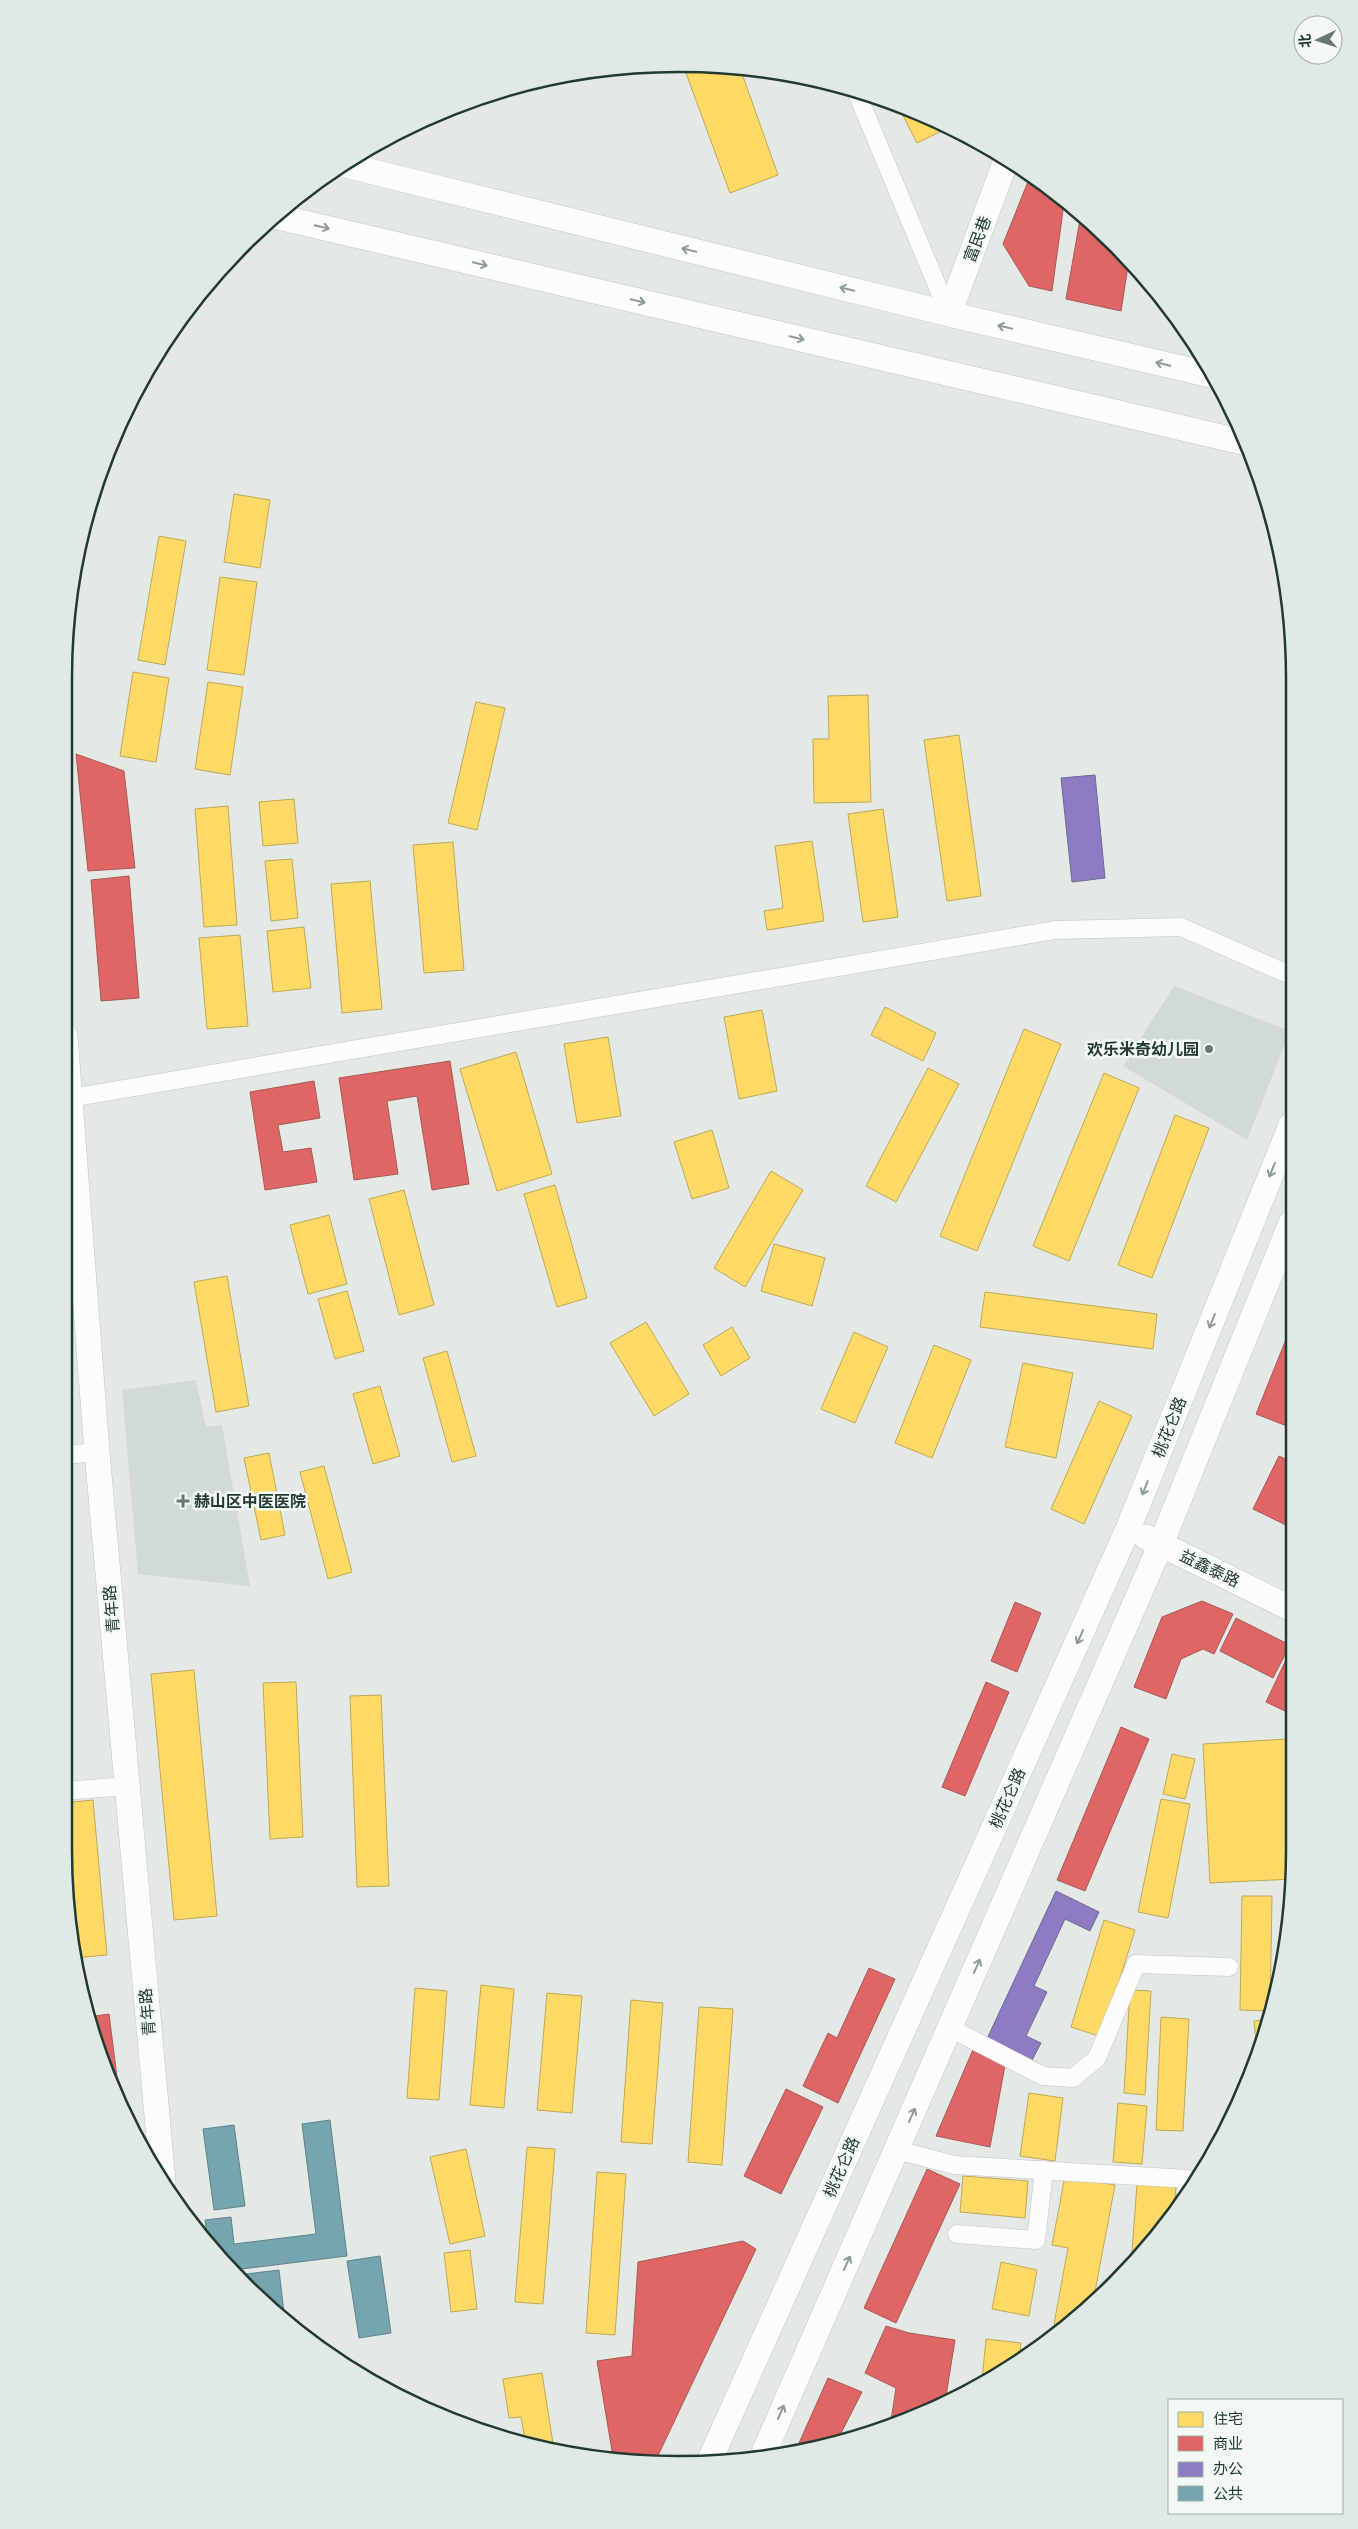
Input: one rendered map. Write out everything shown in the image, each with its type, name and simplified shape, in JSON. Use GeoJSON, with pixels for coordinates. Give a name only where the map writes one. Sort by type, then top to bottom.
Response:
{"type":"FeatureCollection","features":[{"type":"Feature","properties":{"kind":"main road"},"geometry":{"type":"LineString","coordinates":[[354,167],[949,314],[1202,373]]}},
{"type":"Feature","properties":{"kind":"main road","name":"富民巷"},"geometry":{"type":"LineString","coordinates":[[949,314],[1005,168]]}},
{"type":"Feature","properties":{"kind":"main road"},"geometry":{"type":"LineString","coordinates":[[285,218],[1236,439]]}},
{"type":"Feature","properties":{"kind":"main road","name":"桃花仑路"},"geometry":{"type":"LineString","coordinates":[[712,2455],[1128,1529],[1286,1137]]}},
{"type":"Feature","properties":{"kind":"main road","name":"青年路"},"geometry":{"type":"LineString","coordinates":[[72,1148],[97,1452],[161,2165]]}},
{"type":"Feature","properties":{"kind":"main road"},"geometry":{"type":"LineString","coordinates":[[765,2450],[1162,1544],[1286,1235]]}},
{"type":"Feature","properties":{"kind":"main road","name":"益鑫泰路"},"geometry":{"type":"LineString","coordinates":[[1128,1529],[1286,1606]]}},
{"type":"Feature","properties":{"kind":"street"},"geometry":{"type":"LineString","coordinates":[[860,101],[949,314]]}},
{"type":"Feature","properties":{"kind":"street"},"geometry":{"type":"LineString","coordinates":[[72,1098],[1055,930],[1181,927],[1286,973]]}},
{"type":"Feature","properties":{"kind":"street"},"geometry":{"type":"LineString","coordinates":[[72,1454],[97,1452]]}},
{"type":"Feature","properties":{"kind":"street"},"geometry":{"type":"LineString","coordinates":[[72,1790],[127,1786]]}},
{"type":"Feature","properties":{"kind":"street"},"geometry":{"type":"LineString","coordinates":[[950,2028],[1043,2076],[1073,2078],[1097,2058],[1136,1964],[1229,1967]]}},
{"type":"Feature","properties":{"kind":"street"},"geometry":{"type":"LineString","coordinates":[[896,2150],[954,2165],[1188,2179]]}},
{"type":"Feature","properties":{"kind":"street"},"geometry":{"type":"LineString","coordinates":[[957,2234],[1036,2240],[1044,2170]]}},
{"type":"Feature","properties":{"kind":"shaded area","name":"欢乐米奇幼儿园"},"geometry":{"type":"Polygon","coordinates":[[[1174,986],[1286,1029],[1286,1041],[1247,1140],[1123,1066],[1174,986]]]}},
{"type":"Feature","properties":{"kind":"shaded area","name":"赫山区中医医院"},"geometry":{"type":"Polygon","coordinates":[[[196,1380],[206,1427],[222,1425],[250,1586],[138,1574],[122,1390],[196,1380]]]}},
{"type":"Feature","properties":{"kind":"building: 住宅"},"geometry":{"type":"Polygon","coordinates":[[[686,73],[743,76],[778,175],[730,193],[686,73]]]}},
{"type":"Feature","properties":{"kind":"building: 住宅"},"geometry":{"type":"Polygon","coordinates":[[[903,116],[940,132],[917,143],[903,116]]]}},
{"type":"Feature","properties":{"kind":"building: 住宅"},"geometry":{"type":"Polygon","coordinates":[[[234,494],[270,500],[260,568],[224,562],[234,494]]]}},
{"type":"Feature","properties":{"kind":"building: 住宅"},"geometry":{"type":"Polygon","coordinates":[[[159,536],[186,541],[165,665],[138,660],[159,536]]]}},
{"type":"Feature","properties":{"kind":"building: 住宅"},"geometry":{"type":"Polygon","coordinates":[[[220,577],[257,582],[244,675],[207,670],[220,577]]]}},
{"type":"Feature","properties":{"kind":"building: 住宅"},"geometry":{"type":"Polygon","coordinates":[[[133,672],[169,678],[156,762],[120,756],[133,672]]]}},
{"type":"Feature","properties":{"kind":"building: 住宅"},"geometry":{"type":"Polygon","coordinates":[[[208,682],[243,687],[230,775],[195,769],[208,682]]]}},
{"type":"Feature","properties":{"kind":"building: 住宅"},"geometry":{"type":"Polygon","coordinates":[[[868,695],[871,802],[814,803],[813,739],[829,739],[828,696],[868,695]]]}},
{"type":"Feature","properties":{"kind":"building: 住宅"},"geometry":{"type":"Polygon","coordinates":[[[476,702],[505,708],[477,830],[448,823],[476,702]]]}},
{"type":"Feature","properties":{"kind":"building: 住宅"},"geometry":{"type":"Polygon","coordinates":[[[959,735],[981,896],[947,901],[924,740],[959,735]]]}},
{"type":"Feature","properties":{"kind":"building: 住宅"},"geometry":{"type":"Polygon","coordinates":[[[294,799],[298,843],[263,846],[259,802],[294,799]]]}},
{"type":"Feature","properties":{"kind":"building: 住宅"},"geometry":{"type":"Polygon","coordinates":[[[228,806],[237,925],[204,927],[195,809],[228,806]]]}},
{"type":"Feature","properties":{"kind":"building: 住宅"},"geometry":{"type":"Polygon","coordinates":[[[883,809],[898,917],[863,922],[848,814],[883,809]]]}},
{"type":"Feature","properties":{"kind":"building: 住宅"},"geometry":{"type":"Polygon","coordinates":[[[812,841],[824,921],[767,930],[764,911],[783,908],[775,846],[812,841]]]}},
{"type":"Feature","properties":{"kind":"building: 住宅"},"geometry":{"type":"Polygon","coordinates":[[[453,842],[464,970],[424,973],[413,845],[453,842]]]}},
{"type":"Feature","properties":{"kind":"building: 住宅"},"geometry":{"type":"Polygon","coordinates":[[[292,859],[298,918],[271,921],[265,861],[292,859]]]}},
{"type":"Feature","properties":{"kind":"building: 住宅"},"geometry":{"type":"Polygon","coordinates":[[[370,881],[382,1009],[342,1013],[331,884],[370,881]]]}},
{"type":"Feature","properties":{"kind":"building: 住宅"},"geometry":{"type":"Polygon","coordinates":[[[304,927],[311,988],[273,992],[267,931],[304,927]]]}},
{"type":"Feature","properties":{"kind":"building: 住宅"},"geometry":{"type":"Polygon","coordinates":[[[240,935],[248,1026],[207,1029],[199,938],[240,935]]]}},
{"type":"Feature","properties":{"kind":"building: 住宅"},"geometry":{"type":"Polygon","coordinates":[[[885,1007],[936,1033],[923,1061],[871,1035],[885,1007]]]}},
{"type":"Feature","properties":{"kind":"building: 住宅"},"geometry":{"type":"Polygon","coordinates":[[[762,1010],[777,1091],[739,1099],[724,1017],[762,1010]]]}},
{"type":"Feature","properties":{"kind":"building: 住宅"},"geometry":{"type":"Polygon","coordinates":[[[1024,1029],[1061,1044],[977,1251],[940,1236],[1024,1029]]]}},
{"type":"Feature","properties":{"kind":"building: 住宅"},"geometry":{"type":"Polygon","coordinates":[[[608,1037],[621,1116],[577,1123],[564,1044],[608,1037]]]}},
{"type":"Feature","properties":{"kind":"building: 住宅"},"geometry":{"type":"Polygon","coordinates":[[[516,1052],[552,1174],[497,1191],[460,1069],[516,1052]]]}},
{"type":"Feature","properties":{"kind":"building: 住宅"},"geometry":{"type":"Polygon","coordinates":[[[928,1068],[959,1084],[896,1202],[866,1186],[928,1068]]]}},
{"type":"Feature","properties":{"kind":"building: 住宅"},"geometry":{"type":"Polygon","coordinates":[[[1104,1073],[1139,1088],[1069,1261],[1033,1246],[1104,1073]]]}},
{"type":"Feature","properties":{"kind":"building: 住宅"},"geometry":{"type":"Polygon","coordinates":[[[1175,1115],[1209,1128],[1152,1278],[1118,1265],[1175,1115]]]}},
{"type":"Feature","properties":{"kind":"building: 住宅"},"geometry":{"type":"Polygon","coordinates":[[[712,1130],[729,1188],[692,1199],[674,1142],[712,1130]]]}},
{"type":"Feature","properties":{"kind":"building: 住宅"},"geometry":{"type":"Polygon","coordinates":[[[771,1171],[803,1190],[745,1287],[714,1268],[771,1171]]]}},
{"type":"Feature","properties":{"kind":"building: 住宅"},"geometry":{"type":"Polygon","coordinates":[[[555,1185],[587,1298],[557,1307],[524,1194],[555,1185]]]}},
{"type":"Feature","properties":{"kind":"building: 住宅"},"geometry":{"type":"Polygon","coordinates":[[[404,1190],[434,1305],[399,1315],[369,1199],[404,1190]]]}},
{"type":"Feature","properties":{"kind":"building: 住宅"},"geometry":{"type":"Polygon","coordinates":[[[329,1215],[347,1284],[308,1294],[290,1225],[329,1215]]]}},
{"type":"Feature","properties":{"kind":"building: 住宅"},"geometry":{"type":"Polygon","coordinates":[[[774,1244],[825,1258],[812,1306],[761,1291],[774,1244]]]}},
{"type":"Feature","properties":{"kind":"building: 住宅"},"geometry":{"type":"Polygon","coordinates":[[[227,1276],[249,1406],[216,1412],[194,1282],[227,1276]]]}},
{"type":"Feature","properties":{"kind":"building: 住宅"},"geometry":{"type":"Polygon","coordinates":[[[347,1291],[364,1351],[335,1359],[318,1299],[347,1291]]]}},
{"type":"Feature","properties":{"kind":"building: 住宅"},"geometry":{"type":"Polygon","coordinates":[[[985,1292],[1157,1314],[1153,1349],[980,1327],[985,1292]]]}},
{"type":"Feature","properties":{"kind":"building: 住宅"},"geometry":{"type":"Polygon","coordinates":[[[646,1322],[689,1394],[654,1416],[610,1343],[646,1322]]]}},
{"type":"Feature","properties":{"kind":"building: 住宅"},"geometry":{"type":"Polygon","coordinates":[[[732,1327],[750,1358],[721,1376],[703,1345],[732,1327]]]}},
{"type":"Feature","properties":{"kind":"building: 住宅"},"geometry":{"type":"Polygon","coordinates":[[[854,1332],[888,1347],[855,1423],[821,1409],[854,1332]]]}},
{"type":"Feature","properties":{"kind":"building: 住宅"},"geometry":{"type":"Polygon","coordinates":[[[934,1345],[971,1360],[932,1458],[895,1443],[934,1345]]]}},
{"type":"Feature","properties":{"kind":"building: 住宅"},"geometry":{"type":"Polygon","coordinates":[[[447,1351],[476,1456],[452,1462],[423,1358],[447,1351]]]}},
{"type":"Feature","properties":{"kind":"building: 住宅"},"geometry":{"type":"Polygon","coordinates":[[[1023,1363],[1073,1373],[1056,1458],[1005,1447],[1023,1363]]]}},
{"type":"Feature","properties":{"kind":"building: 住宅"},"geometry":{"type":"Polygon","coordinates":[[[380,1386],[400,1456],[373,1464],[353,1394],[380,1386]]]}},
{"type":"Feature","properties":{"kind":"building: 住宅"},"geometry":{"type":"Polygon","coordinates":[[[1099,1401],[1132,1416],[1084,1524],[1051,1509],[1099,1401]]]}},
{"type":"Feature","properties":{"kind":"building: 住宅"},"geometry":{"type":"Polygon","coordinates":[[[269,1453],[285,1535],[261,1540],[244,1458],[269,1453]]]}},
{"type":"Feature","properties":{"kind":"building: 住宅"},"geometry":{"type":"Polygon","coordinates":[[[324,1466],[352,1572],[328,1579],[300,1472],[324,1466]]]}},
{"type":"Feature","properties":{"kind":"building: 住宅"},"geometry":{"type":"Polygon","coordinates":[[[194,1670],[217,1916],[174,1920],[151,1674],[194,1670]]]}},
{"type":"Feature","properties":{"kind":"building: 住宅"},"geometry":{"type":"Polygon","coordinates":[[[296,1682],[303,1837],[270,1839],[263,1683],[296,1682]]]}},
{"type":"Feature","properties":{"kind":"building: 住宅"},"geometry":{"type":"Polygon","coordinates":[[[381,1695],[389,1886],[357,1887],[350,1696],[381,1695]]]}},
{"type":"Feature","properties":{"kind":"building: 住宅"},"geometry":{"type":"Polygon","coordinates":[[[1286,1739],[1285,1879],[1210,1883],[1203,1744],[1286,1739]]]}},
{"type":"Feature","properties":{"kind":"building: 住宅"},"geometry":{"type":"Polygon","coordinates":[[[1172,1754],[1195,1759],[1185,1799],[1163,1794],[1172,1754]]]}},
{"type":"Feature","properties":{"kind":"building: 住宅"},"geometry":{"type":"Polygon","coordinates":[[[1161,1799],[1190,1804],[1168,1918],[1138,1912],[1161,1799]]]}},
{"type":"Feature","properties":{"kind":"building: 住宅"},"geometry":{"type":"Polygon","coordinates":[[[93,1800],[107,1955],[82,1957],[74,1890],[72,1802],[93,1800]]]}},
{"type":"Feature","properties":{"kind":"building: 住宅"},"geometry":{"type":"Polygon","coordinates":[[[1242,1896],[1272,1896],[1270,1983],[1265,2007],[1264,2011],[1240,2010],[1242,1896]]]}},
{"type":"Feature","properties":{"kind":"building: 住宅"},"geometry":{"type":"Polygon","coordinates":[[[1104,1920],[1135,1930],[1102,2037],[1071,2027],[1104,1920]]]}},
{"type":"Feature","properties":{"kind":"building: 住宅"},"geometry":{"type":"Polygon","coordinates":[[[481,1985],[514,1989],[504,2108],[470,2105],[481,1985]]]}},
{"type":"Feature","properties":{"kind":"building: 住宅"},"geometry":{"type":"Polygon","coordinates":[[[415,1988],[447,1991],[439,2100],[407,2098],[415,1988]]]}},
{"type":"Feature","properties":{"kind":"building: 住宅"},"geometry":{"type":"Polygon","coordinates":[[[1130,1990],[1151,1991],[1145,2095],[1124,2093],[1130,1990]]]}},
{"type":"Feature","properties":{"kind":"building: 住宅"},"geometry":{"type":"Polygon","coordinates":[[[547,1993],[582,1996],[572,2113],[537,2110],[547,1993]]]}},
{"type":"Feature","properties":{"kind":"building: 住宅"},"geometry":{"type":"Polygon","coordinates":[[[631,2000],[663,2003],[652,2144],[621,2142],[631,2000]]]}},
{"type":"Feature","properties":{"kind":"building: 住宅"},"geometry":{"type":"Polygon","coordinates":[[[699,2007],[733,2009],[722,2165],[688,2162],[699,2007]]]}},
{"type":"Feature","properties":{"kind":"building: 住宅"},"geometry":{"type":"Polygon","coordinates":[[[1161,2017],[1189,2019],[1183,2131],[1156,2130],[1161,2017]]]}},
{"type":"Feature","properties":{"kind":"building: 住宅"},"geometry":{"type":"Polygon","coordinates":[[[1261,2020],[1255,2037],[1254,2021],[1261,2020]]]}},
{"type":"Feature","properties":{"kind":"building: 住宅"},"geometry":{"type":"Polygon","coordinates":[[[1029,2093],[1063,2098],[1055,2161],[1020,2156],[1029,2093]]]}},
{"type":"Feature","properties":{"kind":"building: 住宅"},"geometry":{"type":"Polygon","coordinates":[[[1118,2103],[1147,2106],[1142,2164],[1113,2162],[1118,2103]]]}},
{"type":"Feature","properties":{"kind":"building: 住宅"},"geometry":{"type":"Polygon","coordinates":[[[527,2147],[555,2149],[543,2304],[515,2302],[527,2147]]]}},
{"type":"Feature","properties":{"kind":"building: 住宅"},"geometry":{"type":"Polygon","coordinates":[[[466,2149],[485,2236],[450,2244],[430,2157],[466,2149]]]}},
{"type":"Feature","properties":{"kind":"building: 住宅"},"geometry":{"type":"Polygon","coordinates":[[[597,2172],[626,2174],[615,2335],[586,2333],[597,2172]]]}},
{"type":"Feature","properties":{"kind":"building: 住宅"},"geometry":{"type":"Polygon","coordinates":[[[963,2176],[1028,2181],[1025,2218],[960,2212],[963,2176]]]}},
{"type":"Feature","properties":{"kind":"building: 住宅"},"geometry":{"type":"Polygon","coordinates":[[[1065,2176],[1115,2185],[1095,2291],[1056,2324],[1054,2324],[1068,2248],[1052,2245],[1065,2176]]]}},
{"type":"Feature","properties":{"kind":"building: 住宅"},"geometry":{"type":"Polygon","coordinates":[[[1137,2184],[1176,2187],[1175,2198],[1132,2253],[1137,2184]]]}},
{"type":"Feature","properties":{"kind":"building: 住宅"},"geometry":{"type":"Polygon","coordinates":[[[470,2250],[477,2309],[451,2312],[444,2253],[470,2250]]]}},
{"type":"Feature","properties":{"kind":"building: 住宅"},"geometry":{"type":"Polygon","coordinates":[[[1001,2262],[1037,2270],[1029,2316],[992,2309],[1001,2262]]]}},
{"type":"Feature","properties":{"kind":"building: 住宅"},"geometry":{"type":"Polygon","coordinates":[[[986,2339],[1021,2343],[1020,2351],[983,2375],[986,2339]]]}},
{"type":"Feature","properties":{"kind":"building: 住宅"},"geometry":{"type":"Polygon","coordinates":[[[542,2373],[553,2443],[524,2437],[521,2417],[509,2418],[503,2379],[542,2373]]]}},
{"type":"Feature","properties":{"kind":"building: 商业"},"geometry":{"type":"Polygon","coordinates":[[[1027,183],[1063,210],[1052,291],[1029,286],[1003,244],[1027,183]]]}},
{"type":"Feature","properties":{"kind":"building: 商业"},"geometry":{"type":"Polygon","coordinates":[[[1079,223],[1127,271],[1121,311],[1066,299],[1079,223]]]}},
{"type":"Feature","properties":{"kind":"building: 商业"},"geometry":{"type":"Polygon","coordinates":[[[76,754],[124,771],[135,868],[88,871],[76,754]]]}},
{"type":"Feature","properties":{"kind":"building: 商业"},"geometry":{"type":"Polygon","coordinates":[[[129,876],[139,998],[101,1001],[91,880],[129,876]]]}},
{"type":"Feature","properties":{"kind":"building: 商业"},"geometry":{"type":"Polygon","coordinates":[[[450,1061],[469,1184],[432,1190],[417,1096],[387,1101],[398,1174],[354,1180],[339,1078],[450,1061]]]}},
{"type":"Feature","properties":{"kind":"building: 商业"},"geometry":{"type":"Polygon","coordinates":[[[314,1081],[320,1118],[278,1125],[283,1152],[311,1148],[317,1182],[265,1190],[250,1092],[314,1081]]]}},
{"type":"Feature","properties":{"kind":"building: 商业"},"geometry":{"type":"Polygon","coordinates":[[[1286,1339],[1286,1426],[1256,1414],[1286,1339]]]}},
{"type":"Feature","properties":{"kind":"building: 商业"},"geometry":{"type":"Polygon","coordinates":[[[1279,1456],[1286,1459],[1286,1525],[1253,1509],[1279,1456]]]}},
{"type":"Feature","properties":{"kind":"building: 商业"},"geometry":{"type":"Polygon","coordinates":[[[1202,1601],[1233,1614],[1214,1654],[1203,1649],[1181,1659],[1166,1699],[1134,1687],[1162,1617],[1202,1601]]]}},
{"type":"Feature","properties":{"kind":"building: 商业"},"geometry":{"type":"Polygon","coordinates":[[[1015,1602],[1041,1613],[1017,1672],[991,1661],[1015,1602]]]}},
{"type":"Feature","properties":{"kind":"building: 商业"},"geometry":{"type":"Polygon","coordinates":[[[1236,1618],[1286,1643],[1286,1653],[1273,1678],[1220,1651],[1236,1618]]]}},
{"type":"Feature","properties":{"kind":"building: 商业"},"geometry":{"type":"Polygon","coordinates":[[[1286,1660],[1286,1712],[1266,1702],[1286,1660]]]}},
{"type":"Feature","properties":{"kind":"building: 商业"},"geometry":{"type":"Polygon","coordinates":[[[986,1682],[1009,1692],[965,1796],[942,1787],[986,1682]]]}},
{"type":"Feature","properties":{"kind":"building: 商业"},"geometry":{"type":"Polygon","coordinates":[[[1121,1727],[1149,1739],[1085,1891],[1057,1880],[1121,1727]]]}},
{"type":"Feature","properties":{"kind":"building: 商业"},"geometry":{"type":"Polygon","coordinates":[[[869,1968],[895,1979],[838,2103],[803,2086],[828,2033],[837,2038],[869,1968]]]}},
{"type":"Feature","properties":{"kind":"building: 商业"},"geometry":{"type":"Polygon","coordinates":[[[109,2014],[117,2076],[105,2045],[96,2016],[109,2014]]]}},
{"type":"Feature","properties":{"kind":"building: 商业"},"geometry":{"type":"Polygon","coordinates":[[[975,2045],[1006,2060],[990,2147],[936,2136],[975,2045]]]}},
{"type":"Feature","properties":{"kind":"building: 商业"},"geometry":{"type":"Polygon","coordinates":[[[786,2089],[823,2107],[781,2194],[744,2176],[786,2089]]]}},
{"type":"Feature","properties":{"kind":"building: 商业"},"geometry":{"type":"Polygon","coordinates":[[[927,2169],[960,2184],[896,2323],[864,2308],[927,2169]]]}},
{"type":"Feature","properties":{"kind":"building: 商业"},"geometry":{"type":"Polygon","coordinates":[[[743,2241],[756,2249],[658,2455],[611,2452],[597,2361],[632,2356],[638,2262],[743,2241]]]}},
{"type":"Feature","properties":{"kind":"building: 商业"},"geometry":{"type":"Polygon","coordinates":[[[886,2326],[909,2333],[955,2340],[946,2394],[891,2417],[896,2388],[865,2373],[886,2326]]]}},
{"type":"Feature","properties":{"kind":"building: 商业"},"geometry":{"type":"Polygon","coordinates":[[[828,2378],[862,2392],[840,2435],[798,2445],[828,2378]]]}},
{"type":"Feature","properties":{"kind":"building: 办公"},"geometry":{"type":"Polygon","coordinates":[[[1095,775],[1105,878],[1072,882],[1061,778],[1095,775]]]}},
{"type":"Feature","properties":{"kind":"building: 办公"},"geometry":{"type":"Polygon","coordinates":[[[1056,1891],[1099,1912],[1090,1931],[1065,1919],[1034,1986],[1047,1992],[1026,2036],[1041,2043],[1030,2064],[985,2043],[1056,1891]]]}},
{"type":"Feature","properties":{"kind":"building: 公共"},"geometry":{"type":"Polygon","coordinates":[[[330,2120],[347,2256],[241,2269],[206,2229],[205,2220],[231,2217],[234,2244],[316,2234],[302,2124],[330,2120]]]}},
{"type":"Feature","properties":{"kind":"building: 公共"},"geometry":{"type":"Polygon","coordinates":[[[234,2125],[245,2206],[214,2210],[203,2129],[234,2125]]]}},
{"type":"Feature","properties":{"kind":"building: 公共"},"geometry":{"type":"Polygon","coordinates":[[[380,2256],[391,2333],[359,2338],[347,2261],[380,2256]]]}},
{"type":"Feature","properties":{"kind":"building: 公共"},"geometry":{"type":"Polygon","coordinates":[[[279,2270],[284,2310],[250,2279],[245,2274],[279,2270]]]}},
{"type":"Feature","properties":{"kind":"place","name":"欢乐米奇幼儿园"},"geometry":{"type":"Point","coordinates":[1209,1049]}},
{"type":"Feature","properties":{"kind":"place","name":"赫山区中医医院"},"geometry":{"type":"Point","coordinates":[183,1501]}}]}
